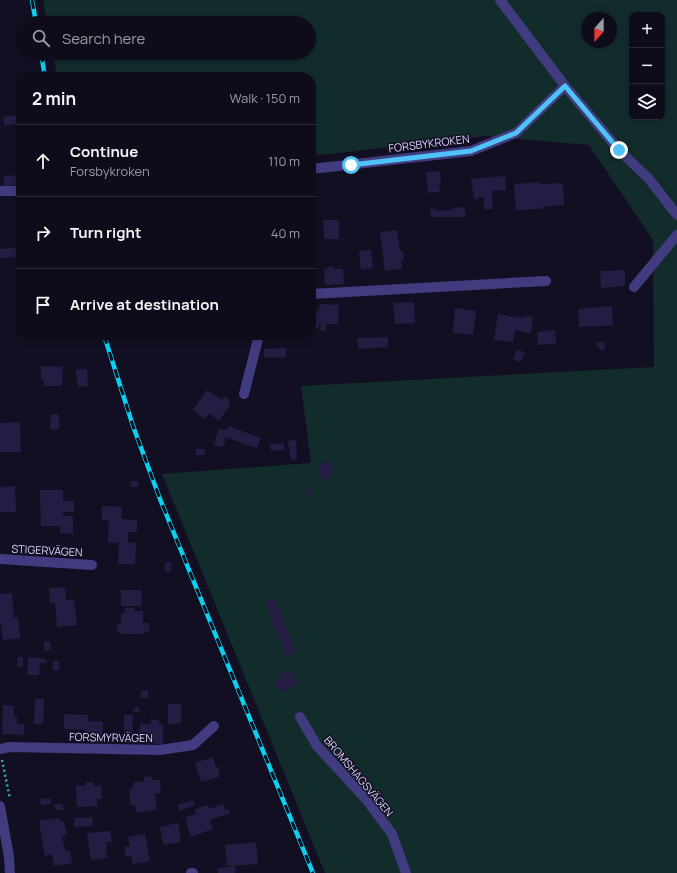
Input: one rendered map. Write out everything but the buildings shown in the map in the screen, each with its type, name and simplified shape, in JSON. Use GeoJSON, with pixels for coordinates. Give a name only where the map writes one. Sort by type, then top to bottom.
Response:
{"type":"FeatureCollection","features":[{"type":"Feature","properties":{"kind":"street"},"geometry":{"type":"LineString","coordinates":[[500,0],[565,86],[619,150],[649,179],[677,215]]}},
{"type":"Feature","properties":{"kind":"street","name":"FORSBYKROKEN"},"geometry":{"type":"LineString","coordinates":[[316,168],[471,151],[516,133],[565,86]]}},
{"type":"Feature","properties":{"kind":"street"},"geometry":{"type":"LineString","coordinates":[[0,191],[16,190]]}},
{"type":"Feature","properties":{"kind":"street"},"geometry":{"type":"LineString","coordinates":[[634,287],[677,235]]}},
{"type":"Feature","properties":{"kind":"street"},"geometry":{"type":"LineString","coordinates":[[316,294],[546,281]]}},
{"type":"Feature","properties":{"kind":"street"},"geometry":{"type":"LineString","coordinates":[[244,394],[258,340]]}},
{"type":"Feature","properties":{"kind":"street","name":"STIGERVÄGEN"},"geometry":{"type":"LineString","coordinates":[[0,560],[92,565]]}},
{"type":"Feature","properties":{"kind":"street","name":"BROMSHAGSVÄGEN"},"geometry":{"type":"LineString","coordinates":[[300,717],[317,746],[366,799],[392,834],[406,873]]}},
{"type":"Feature","properties":{"kind":"street","name":"FORSMYRVÄGEN"},"geometry":{"type":"LineString","coordinates":[[1,753],[10,747],[160,750],[194,745],[214,726]]}},
{"type":"Feature","properties":{"kind":"street"},"geometry":{"type":"LineString","coordinates":[[0,806],[9,857],[10,873]]}},
{"type":"Feature","properties":{"kind":"path"},"geometry":{"type":"LineString","coordinates":[[1,753],[11,805]]}},
{"type":"Feature","properties":{"kind":"green space"},"geometry":{"type":"Polygon","coordinates":[[[43,0],[677,0],[677,873],[325,873],[162,474],[311,463],[301,386],[654,367],[653,240],[589,145],[486,136],[316,155],[316,72],[56,72],[54,60],[316,60],[316,16],[46,16],[43,0]]]}},
{"type":"Feature","properties":{"kind":"railway"},"geometry":{"type":"LineString","coordinates":[[32,0],[35,16]]}},
{"type":"Feature","properties":{"kind":"railway"},"geometry":{"type":"LineString","coordinates":[[42,60],[44,72]]}},
{"type":"Feature","properties":{"kind":"railway"},"geometry":{"type":"LineString","coordinates":[[106,340],[133,426],[160,499],[313,873]]}},
{"type":"Feature","properties":{"kind":"route"},"geometry":{"type":"LineString","coordinates":[[351,165],[417,156],[471,151],[516,133],[565,86],[619,150]]}}]}
